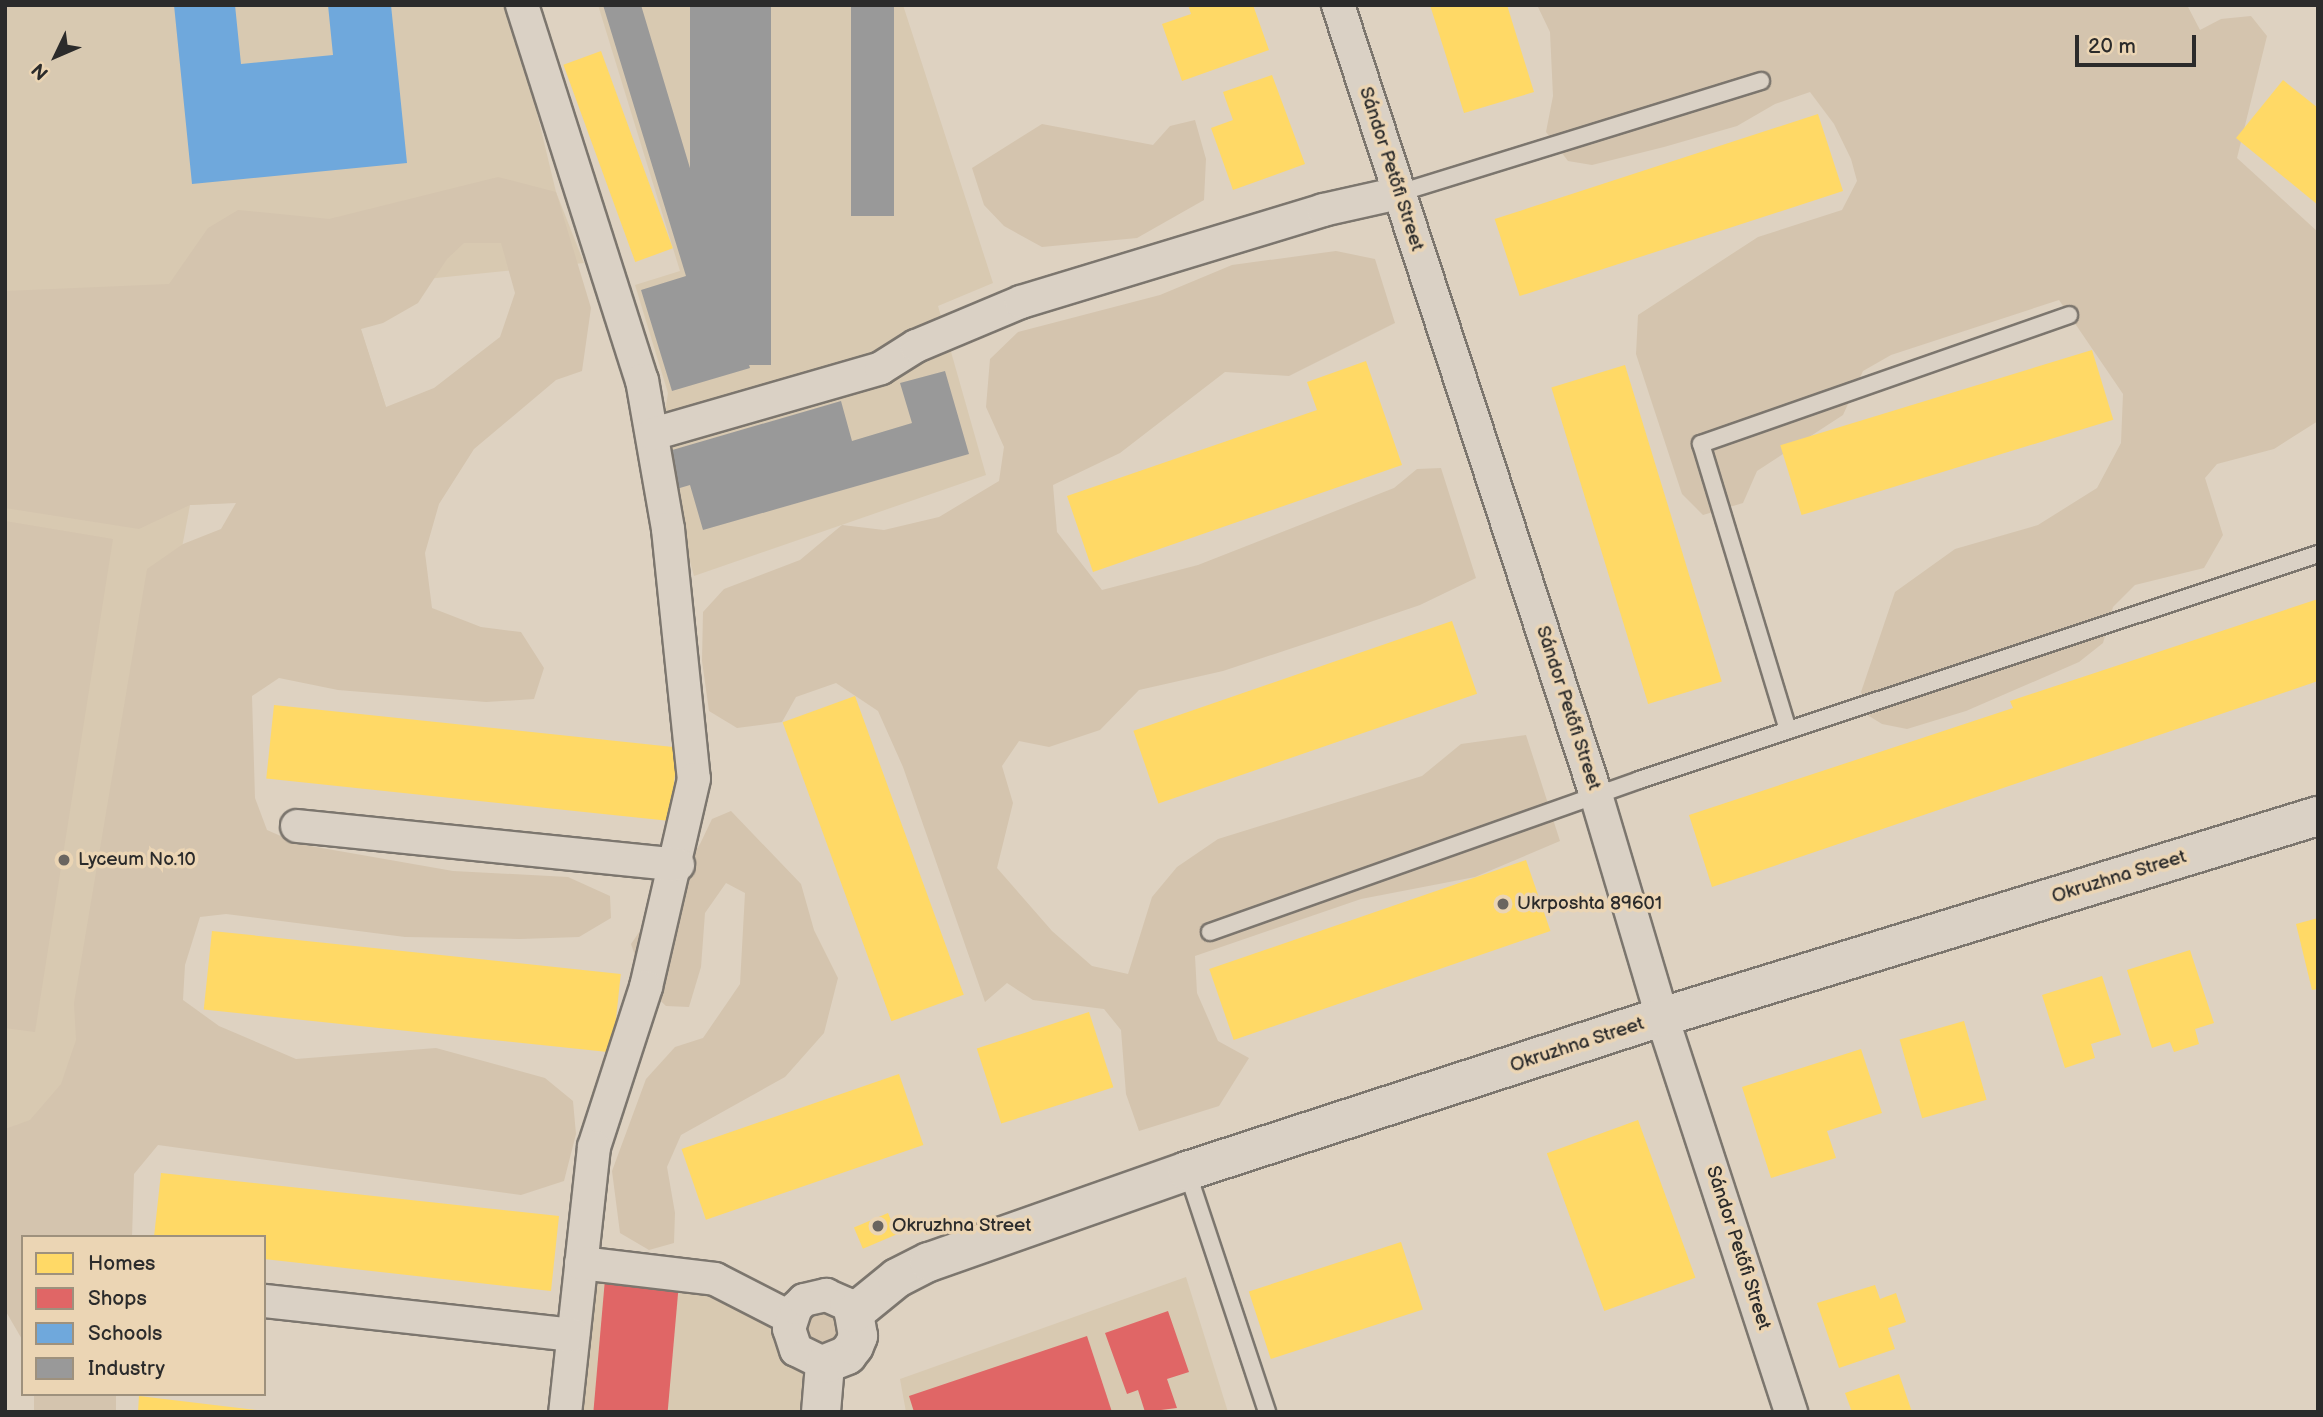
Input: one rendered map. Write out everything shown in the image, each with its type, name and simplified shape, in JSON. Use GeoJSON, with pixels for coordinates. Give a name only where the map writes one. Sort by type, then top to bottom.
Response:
{"type":"FeatureCollection","features":[{"type":"Feature","properties":{"kind":"street"},"geometry":{"type":"LineString","coordinates":[[522,5],[642,380],[668,529],[694,779],[677,865],[646,987],[594,1147],[565,1412]]}},
{"type":"Feature","properties":{"kind":"street","name":"Sándor Petőfi Street"},"geometry":{"type":"LineString","coordinates":[[1338,5],[1596,795],[1662,1017],[1791,1412]]}},
{"type":"Feature","properties":{"kind":"street"},"geometry":{"type":"LineString","coordinates":[[653,434],[881,368],[916,346],[1021,302],[1323,210],[1399,193]]}},
{"type":"Feature","properties":{"kind":"street","name":"Okruzhna Street"},"geometry":{"type":"LineString","coordinates":[[853,1313],[897,1278],[929,1262],[1187,1171],[1662,1017],[2318,816]]}},
{"type":"Feature","properties":{"kind":"street"},"geometry":{"type":"LineString","coordinates":[[297,826],[677,865]]}},
{"type":"Feature","properties":{"kind":"street"},"geometry":{"type":"LineString","coordinates":[[581,1263],[715,1279],[791,1318]]}},
{"type":"Feature","properties":{"kind":"street"},"geometry":{"type":"LineString","coordinates":[[814,1296],[837,1298],[853,1313],[858,1336],[847,1355],[825,1364],[796,1350],[789,1329],[791,1318],[804,1300],[814,1296]]}},
{"type":"Feature","properties":{"kind":"street"},"geometry":{"type":"LineString","coordinates":[[266,1301],[573,1335]]}},
{"type":"Feature","properties":{"kind":"street"},"geometry":{"type":"LineString","coordinates":[[821,1412],[825,1364]]}},
{"type":"Feature","properties":{"kind":"lane"},"geometry":{"type":"LineString","coordinates":[[1399,193],[1761,81]]}},
{"type":"Feature","properties":{"kind":"lane"},"geometry":{"type":"LineString","coordinates":[[1788,730],[1701,444],[2068,316]]}},
{"type":"Feature","properties":{"kind":"lane"},"geometry":{"type":"LineString","coordinates":[[1210,932],[1596,795],[2318,554]]}},
{"type":"Feature","properties":{"kind":"lane"},"geometry":{"type":"LineString","coordinates":[[1187,1171],[1267,1412]]}},
{"type":"Feature","properties":{"kind":"shaded area","name":"Lyceum No.10"},"geometry":{"type":"Polygon","coordinates":[[[5,5],[511,5],[556,192],[584,263],[347,287],[414,493],[190,505],[62,1185],[5,1175],[5,5]]]}},
{"type":"Feature","properties":{"kind":"shaded area"},"geometry":{"type":"Polygon","coordinates":[[[598,5],[903,5],[993,283],[938,306],[986,475],[694,576],[659,450],[668,393],[635,285],[680,271],[598,5]]]}},
{"type":"Feature","properties":{"kind":"shaded area"},"geometry":{"type":"Polygon","coordinates":[[[1537,5],[2187,5],[2200,30],[2221,19],[2251,16],[2267,36],[2237,158],[2318,232],[2318,421],[2274,449],[2217,464],[2205,478],[2223,535],[2204,568],[2135,585],[2113,607],[2103,643],[2079,662],[1966,711],[1907,729],[1882,724],[1869,716],[1861,692],[1895,592],[1955,549],[2038,525],[2097,488],[2121,443],[2123,394],[2059,300],[1891,355],[1863,371],[1843,415],[1757,471],[1743,503],[1703,515],[1682,494],[1636,354],[1638,315],[1758,237],[1842,210],[1857,181],[1851,159],[1834,124],[1810,92],[1775,104],[1737,126],[1664,147],[1592,165],[1568,161],[1546,132],[1553,96],[1550,32],[1537,5]]]}},
{"type":"Feature","properties":{"kind":"shaded area"},"geometry":{"type":"Polygon","coordinates":[[[1195,120],[1206,159],[1204,200],[1137,238],[1042,247],[1004,226],[984,205],[972,168],[1042,124],[1153,145],[1170,126],[1195,120]]]}},
{"type":"Feature","properties":{"kind":"shaded area"},"geometry":{"type":"Polygon","coordinates":[[[498,177],[556,192],[591,308],[582,371],[556,380],[474,449],[439,504],[425,553],[432,608],[481,627],[521,632],[544,668],[534,699],[486,702],[338,690],[279,678],[252,696],[255,798],[267,830],[299,844],[453,871],[568,877],[610,896],[611,918],[579,937],[520,939],[405,937],[226,914],[200,917],[185,965],[183,1000],[219,1026],[296,1059],[436,1048],[545,1078],[573,1101],[576,1134],[564,1181],[521,1195],[158,1145],[134,1174],[132,1235],[21,1235],[21,1338],[5,1310],[5,1129],[30,1120],[61,1084],[76,1040],[74,1003],[147,569],[183,544],[221,529],[236,503],[190,505],[139,529],[5,508],[5,291],[169,284],[208,228],[238,210],[329,219],[498,177]],[[464,243],[447,259],[418,303],[383,323],[361,329],[386,407],[434,388],[500,337],[515,293],[501,243],[464,243]]]}},
{"type":"Feature","properties":{"kind":"shaded area"},"geometry":{"type":"Polygon","coordinates":[[[1336,251],[1375,259],[1395,323],[1289,376],[1225,372],[1120,453],[1053,485],[1057,532],[1102,590],[1198,565],[1394,488],[1417,469],[1441,468],[1476,578],[1420,605],[1335,634],[1223,671],[1139,690],[1100,730],[1049,747],[1019,741],[1002,766],[1013,803],[997,868],[1052,931],[1092,966],[1128,974],[1152,897],[1177,867],[1218,839],[1422,776],[1461,744],[1526,735],[1560,841],[1475,877],[1361,899],[1195,956],[1197,993],[1218,1041],[1249,1058],[1219,1106],[1139,1131],[1126,1094],[1121,1030],[1104,1009],[1033,1000],[1007,983],[985,1002],[903,767],[878,711],[836,683],[796,697],[782,722],[737,728],[709,711],[702,661],[703,612],[724,589],[800,560],[842,525],[884,530],[939,517],[999,481],[1004,447],[986,407],[990,359],[1018,332],[1160,295],[1232,265],[1336,251]]]}},
{"type":"Feature","properties":{"kind":"shaded area"},"geometry":{"type":"Polygon","coordinates":[[[5,521],[113,539],[35,1032],[5,1028],[5,521]]]}},
{"type":"Feature","properties":{"kind":"shaded area"},"geometry":{"type":"Polygon","coordinates":[[[731,811],[801,884],[814,930],[838,978],[824,1033],[785,1077],[681,1135],[667,1167],[675,1213],[674,1243],[649,1250],[620,1233],[612,1171],[646,1079],[675,1047],[703,1038],[740,984],[745,893],[726,883],[705,913],[701,967],[689,1007],[666,1006],[646,987],[631,944],[700,844],[712,819],[731,811]]]}},
{"type":"Feature","properties":{"kind":"shaded area"},"geometry":{"type":"Polygon","coordinates":[[[589,1273],[709,1286],[779,1323],[814,1371],[811,1412],[575,1412],[589,1273]]]}},
{"type":"Feature","properties":{"kind":"shaded area"},"geometry":{"type":"Polygon","coordinates":[[[1186,1277],[1228,1412],[906,1412],[900,1379],[1186,1277]]]}},
{"type":"Feature","properties":{"kind":"shaded area"},"geometry":{"type":"Polygon","coordinates":[[[816,1307],[844,1315],[837,1347],[810,1345],[803,1324],[816,1307]]]}},
{"type":"Feature","properties":{"kind":"shaded area"},"geometry":{"type":"Polygon","coordinates":[[[34,1396],[116,1396],[116,1412],[34,1412],[34,1396]]]}},
{"type":"Feature","properties":{"kind":"building: Homes"},"geometry":{"type":"Polygon","coordinates":[[[1188,5],[1253,5],[1269,50],[1182,81],[1162,24],[1191,14],[1188,5]]]}},
{"type":"Feature","properties":{"kind":"building: Homes"},"geometry":{"type":"Polygon","coordinates":[[[1430,5],[1507,5],[1534,92],[1464,113],[1430,5]]]}},
{"type":"Feature","properties":{"kind":"building: Homes"},"geometry":{"type":"Polygon","coordinates":[[[601,51],[673,248],[635,262],[563,65],[601,51]]]}},
{"type":"Feature","properties":{"kind":"building: Homes"},"geometry":{"type":"Polygon","coordinates":[[[1272,75],[1305,164],[1233,190],[1211,128],[1233,120],[1223,92],[1272,75]]]}},
{"type":"Feature","properties":{"kind":"building: Homes"},"geometry":{"type":"Polygon","coordinates":[[[2283,80],[2318,108],[2318,205],[2236,138],[2283,80]]]}},
{"type":"Feature","properties":{"kind":"building: Homes"},"geometry":{"type":"Polygon","coordinates":[[[1818,114],[1843,191],[1520,296],[1495,219],[1818,114]]]}},
{"type":"Feature","properties":{"kind":"building: Homes"},"geometry":{"type":"Polygon","coordinates":[[[2092,350],[2113,420],[1802,515],[1780,445],[2092,350]]]}},
{"type":"Feature","properties":{"kind":"building: Homes"},"geometry":{"type":"Polygon","coordinates":[[[1366,361],[1402,465],[1093,572],[1067,496],[1317,410],[1307,382],[1366,361]]]}},
{"type":"Feature","properties":{"kind":"building: Homes"},"geometry":{"type":"Polygon","coordinates":[[[1625,365],[1722,682],[1648,704],[1551,388],[1625,365]]]}},
{"type":"Feature","properties":{"kind":"building: Homes"},"geometry":{"type":"Polygon","coordinates":[[[2318,599],[2318,681],[1712,887],[1689,815],[2013,708],[2010,701],[2318,599]]]}},
{"type":"Feature","properties":{"kind":"building: Homes"},"geometry":{"type":"Polygon","coordinates":[[[1452,621],[1477,694],[1158,804],[1133,731],[1452,621]]]}},
{"type":"Feature","properties":{"kind":"building: Homes"},"geometry":{"type":"Polygon","coordinates":[[[855,696],[964,995],[891,1021],[783,722],[855,696]]]}},
{"type":"Feature","properties":{"kind":"building: Homes"},"geometry":{"type":"Polygon","coordinates":[[[274,705],[678,747],[670,821],[266,779],[274,705]]]}},
{"type":"Feature","properties":{"kind":"building: Homes"},"geometry":{"type":"Polygon","coordinates":[[[1526,860],[1550,931],[1234,1040],[1209,969],[1526,860]]]}},
{"type":"Feature","properties":{"kind":"building: Homes"},"geometry":{"type":"Polygon","coordinates":[[[2318,918],[2318,989],[2312,990],[2296,924],[2318,918]]]}},
{"type":"Feature","properties":{"kind":"building: Homes"},"geometry":{"type":"Polygon","coordinates":[[[212,931],[621,974],[612,1053],[204,1010],[212,931]]]}},
{"type":"Feature","properties":{"kind":"building: Homes"},"geometry":{"type":"Polygon","coordinates":[[[2190,950],[2214,1023],[2195,1029],[2199,1044],[2174,1052],[2170,1042],[2152,1048],[2127,970],[2190,950]]]}},
{"type":"Feature","properties":{"kind":"building: Homes"},"geometry":{"type":"Polygon","coordinates":[[[2102,976],[2121,1035],[2091,1044],[2095,1058],[2065,1068],[2042,995],[2102,976]]]}},
{"type":"Feature","properties":{"kind":"building: Homes"},"geometry":{"type":"Polygon","coordinates":[[[1089,1012],[1113,1087],[1001,1124],[977,1048],[1089,1012]]]}},
{"type":"Feature","properties":{"kind":"building: Homes"},"geometry":{"type":"Polygon","coordinates":[[[1964,1021],[1987,1100],[1922,1118],[1900,1039],[1964,1021]]]}},
{"type":"Feature","properties":{"kind":"building: Homes"},"geometry":{"type":"Polygon","coordinates":[[[1861,1049],[1882,1113],[1827,1131],[1836,1158],[1771,1178],[1742,1087],[1861,1049]]]}},
{"type":"Feature","properties":{"kind":"building: Homes"},"geometry":{"type":"Polygon","coordinates":[[[899,1074],[923,1145],[706,1220],[682,1149],[899,1074]]]}},
{"type":"Feature","properties":{"kind":"building: Homes"},"geometry":{"type":"Polygon","coordinates":[[[1638,1120],[1695,1278],[1604,1311],[1547,1153],[1638,1120]]]}},
{"type":"Feature","properties":{"kind":"building: Homes"},"geometry":{"type":"Polygon","coordinates":[[[161,1173],[559,1216],[551,1291],[266,1259],[266,1235],[154,1235],[161,1173]]]}},
{"type":"Feature","properties":{"kind":"building: Homes"},"geometry":{"type":"Polygon","coordinates":[[[888,1213],[897,1234],[863,1249],[854,1227],[888,1213]]]}},
{"type":"Feature","properties":{"kind":"building: Homes"},"geometry":{"type":"Polygon","coordinates":[[[1401,1242],[1423,1310],[1271,1359],[1249,1291],[1401,1242]]]}},
{"type":"Feature","properties":{"kind":"building: Homes"},"geometry":{"type":"Polygon","coordinates":[[[1875,1285],[1880,1299],[1896,1293],[1906,1322],[1888,1328],[1895,1349],[1839,1368],[1817,1303],[1875,1285]]]}},
{"type":"Feature","properties":{"kind":"building: Homes"},"geometry":{"type":"Polygon","coordinates":[[[1899,1374],[1912,1412],[1852,1412],[1845,1393],[1899,1374]]]}},
{"type":"Feature","properties":{"kind":"building: Homes"},"geometry":{"type":"Polygon","coordinates":[[[139,1396],[257,1410],[257,1412],[138,1412],[139,1396]]]}},
{"type":"Feature","properties":{"kind":"building: Shops"},"geometry":{"type":"Polygon","coordinates":[[[605,1279],[679,1285],[668,1412],[593,1411],[605,1279]]]}},
{"type":"Feature","properties":{"kind":"building: Shops"},"geometry":{"type":"Polygon","coordinates":[[[1168,1311],[1189,1372],[1167,1379],[1177,1408],[1145,1412],[1138,1390],[1127,1394],[1105,1333],[1168,1311]]]}},
{"type":"Feature","properties":{"kind":"building: Shops"},"geometry":{"type":"Polygon","coordinates":[[[1087,1336],[1112,1412],[914,1412],[909,1396],[1087,1336]]]}},
{"type":"Feature","properties":{"kind":"building: Schools"},"geometry":{"type":"Polygon","coordinates":[[[174,5],[235,5],[241,64],[333,55],[328,5],[391,5],[407,163],[192,184],[174,5]]]}},
{"type":"Feature","properties":{"kind":"building: Industry"},"geometry":{"type":"Polygon","coordinates":[[[603,5],[641,5],[750,368],[672,391],[641,290],[686,276],[603,5]]]}},
{"type":"Feature","properties":{"kind":"building: Industry"},"geometry":{"type":"Polygon","coordinates":[[[690,5],[771,5],[771,365],[690,365],[690,5]]]}},
{"type":"Feature","properties":{"kind":"building: Industry"},"geometry":{"type":"Polygon","coordinates":[[[851,5],[894,5],[894,216],[851,216],[851,5]]]}},
{"type":"Feature","properties":{"kind":"building: Industry"},"geometry":{"type":"Polygon","coordinates":[[[945,371],[969,454],[703,530],[690,485],[673,490],[662,453],[841,401],[852,441],[912,423],[900,383],[945,371]]]}},
{"type":"Feature","properties":{"kind":"place","name":"Lyceum No.10"},"geometry":{"type":"Point","coordinates":[64,860]}},
{"type":"Feature","properties":{"kind":"place","name":"Ukrposhta 89601"},"geometry":{"type":"Point","coordinates":[1503,904]}},
{"type":"Feature","properties":{"kind":"place","name":"Okruzhna Street"},"geometry":{"type":"Point","coordinates":[878,1226]}}]}
